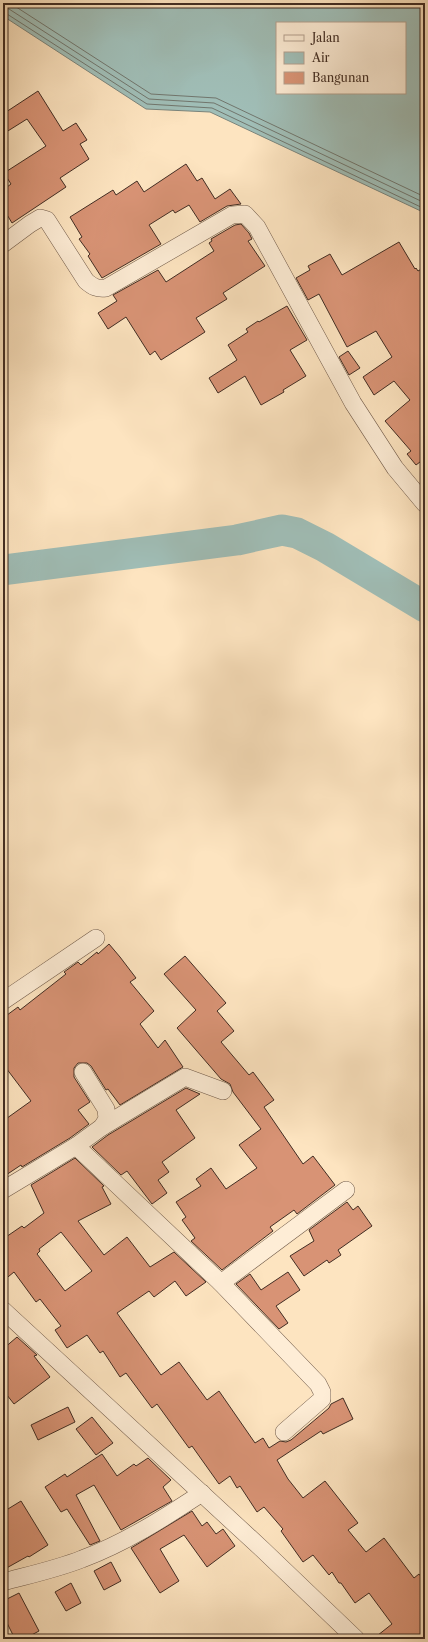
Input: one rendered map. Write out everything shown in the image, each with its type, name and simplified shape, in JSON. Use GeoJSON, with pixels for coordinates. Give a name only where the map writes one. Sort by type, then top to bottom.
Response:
{"type":"FeatureCollection","features":[{"type":"Feature","properties":{"kind":"street"},"geometry":{"type":"LineString","coordinates":[[3,244],[40,218],[47,220],[86,281],[99,289],[106,288],[232,215],[245,214],[258,227],[353,403],[395,468],[425,504]]}},
{"type":"Feature","properties":{"kind":"street"},"geometry":{"type":"LineString","coordinates":[[3,1001],[96,938]]}},
{"type":"Feature","properties":{"kind":"street"},"geometry":{"type":"LineString","coordinates":[[83,1072],[106,1109],[107,1119],[102,1128]]}},
{"type":"Feature","properties":{"kind":"street"},"geometry":{"type":"LineString","coordinates":[[3,1190],[185,1077],[223,1091]]}},
{"type":"Feature","properties":{"kind":"street"},"geometry":{"type":"LineString","coordinates":[[76,1146],[221,1283],[318,1384],[322,1392],[322,1399],[284,1432]]}},
{"type":"Feature","properties":{"kind":"street"},"geometry":{"type":"LineString","coordinates":[[221,1283],[346,1190]]}},
{"type":"Feature","properties":{"kind":"street"},"geometry":{"type":"LineString","coordinates":[[3,1310],[202,1493],[356,1639]]}},
{"type":"Feature","properties":{"kind":"street"},"geometry":{"type":"LineString","coordinates":[[3,1582],[81,1560],[97,1553],[156,1524],[202,1493]]}},
{"type":"Feature","properties":{"kind":"water"},"geometry":{"type":"Polygon","coordinates":[[[3,3],[425,3],[425,213],[210,112],[146,109],[3,16],[3,3]]]}},
{"type":"Feature","properties":{"kind":"building"},"geometry":{"type":"Polygon","coordinates":[[[38,91],[63,131],[76,123],[87,140],[80,144],[89,159],[60,178],[66,187],[12,223],[3,208],[3,190],[11,184],[4,173],[46,146],[27,119],[3,134],[3,114],[38,91]]]}},
{"type":"Feature","properties":{"kind":"building"},"geometry":{"type":"Polygon","coordinates":[[[186,164],[197,181],[202,178],[215,199],[230,189],[241,204],[227,206],[200,222],[189,205],[175,213],[173,210],[149,225],[161,244],[102,278],[88,256],[90,254],[79,239],[82,237],[70,217],[113,190],[116,195],[137,181],[144,192],[186,164]]]}},
{"type":"Feature","properties":{"kind":"building"},"geometry":{"type":"Polygon","coordinates":[[[241,224],[249,233],[252,239],[248,241],[265,266],[223,293],[227,299],[196,318],[205,332],[161,360],[155,351],[150,355],[126,317],[108,329],[98,313],[117,301],[113,295],[158,270],[166,282],[214,251],[209,243],[212,241],[211,239],[235,225],[241,224]]]}},
{"type":"Feature","properties":{"kind":"building"},"geometry":{"type":"Polygon","coordinates":[[[399,242],[415,269],[416,268],[418,271],[425,267],[425,467],[420,462],[416,465],[407,454],[411,451],[385,421],[410,400],[394,381],[374,395],[363,377],[392,357],[376,331],[347,347],[319,294],[308,300],[296,278],[310,270],[308,266],[330,254],[342,275],[399,242]]]}},
{"type":"Feature","properties":{"kind":"building"},"geometry":{"type":"Polygon","coordinates":[[[287,306],[307,340],[290,350],[306,376],[283,390],[284,392],[261,405],[245,376],[218,393],[209,378],[237,360],[228,345],[248,332],[246,329],[258,321],[259,322],[287,306]]]}},
{"type":"Feature","properties":{"kind":"building"},"geometry":{"type":"Polygon","coordinates":[[[348,351],[360,368],[349,375],[339,357],[348,351]]]}},
{"type":"Feature","properties":{"kind":"building"},"geometry":{"type":"Polygon","coordinates":[[[109,944],[136,978],[130,982],[154,1011],[140,1024],[158,1048],[165,1040],[183,1067],[120,1105],[108,1089],[106,1090],[91,1066],[87,1063],[78,1063],[74,1068],[74,1077],[90,1102],[78,1110],[89,1124],[70,1138],[22,1167],[21,1165],[3,1177],[3,1121],[31,1101],[3,1064],[3,1018],[18,1007],[20,1010],[66,974],[64,972],[78,962],[81,965],[97,952],[98,954],[109,944]]]}},
{"type":"Feature","properties":{"kind":"building"},"geometry":{"type":"Polygon","coordinates":[[[185,956],[226,1003],[217,1011],[234,1031],[221,1042],[249,1075],[253,1072],[274,1100],[264,1107],[303,1164],[313,1156],[335,1185],[297,1214],[294,1210],[270,1227],[273,1231],[222,1270],[191,1241],[195,1238],[182,1220],[186,1217],[176,1202],[201,1186],[196,1179],[211,1168],[226,1189],[257,1168],[239,1145],[261,1129],[233,1092],[230,1084],[221,1079],[177,1028],[196,1010],[164,974],[185,956]]]}},
{"type":"Feature","properties":{"kind":"building"},"geometry":{"type":"Polygon","coordinates":[[[186,1088],[200,1094],[176,1110],[195,1138],[162,1162],[169,1172],[158,1180],[167,1193],[152,1204],[127,1171],[121,1175],[92,1147],[108,1135],[186,1088]]]}},
{"type":"Feature","properties":{"kind":"building"},"geometry":{"type":"Polygon","coordinates":[[[75,1158],[104,1186],[102,1187],[111,1204],[78,1221],[104,1255],[127,1237],[150,1267],[174,1252],[206,1282],[186,1296],[175,1281],[154,1297],[149,1291],[117,1313],[161,1375],[179,1362],[207,1400],[219,1391],[255,1443],[263,1438],[269,1448],[280,1441],[286,1442],[291,1440],[329,1408],[331,1404],[343,1398],[353,1419],[323,1434],[321,1431],[277,1460],[288,1479],[303,1498],[325,1481],[358,1523],[348,1530],[366,1552],[384,1538],[414,1578],[419,1574],[425,1582],[425,1639],[373,1639],[392,1624],[369,1593],[355,1603],[332,1572],[329,1575],[313,1555],[303,1562],[281,1531],[283,1529],[264,1507],[257,1512],[240,1486],[237,1488],[230,1476],[219,1484],[192,1446],[189,1448],[157,1404],[152,1408],[126,1373],[120,1377],[103,1351],[100,1353],[87,1335],[67,1348],[55,1330],[61,1326],[40,1299],[36,1302],[14,1272],[3,1281],[3,1239],[22,1226],[24,1228],[44,1213],[31,1185],[75,1158]],[[61,1232],[39,1249],[40,1251],[37,1254],[65,1291],[92,1271],[61,1232]]]}},
{"type":"Feature","properties":{"kind":"building"},"geometry":{"type":"Polygon","coordinates":[[[347,1202],[353,1210],[358,1206],[372,1226],[338,1250],[341,1255],[329,1263],[327,1260],[304,1276],[290,1256],[314,1241],[309,1230],[347,1202]]]}},
{"type":"Feature","properties":{"kind":"building"},"geometry":{"type":"Polygon","coordinates":[[[288,1272],[300,1290],[276,1306],[288,1323],[279,1329],[236,1284],[250,1274],[261,1290],[288,1272]]]}},
{"type":"Feature","properties":{"kind":"building"},"geometry":{"type":"Polygon","coordinates":[[[17,1337],[37,1355],[34,1356],[50,1377],[14,1404],[3,1390],[3,1349],[17,1337]]]}},
{"type":"Feature","properties":{"kind":"building"},"geometry":{"type":"Polygon","coordinates":[[[68,1407],[75,1422],[38,1440],[31,1425],[68,1407]]]}},
{"type":"Feature","properties":{"kind":"building"},"geometry":{"type":"Polygon","coordinates":[[[92,1417],[113,1443],[96,1455],[76,1429],[92,1417]]]}},
{"type":"Feature","properties":{"kind":"building"},"geometry":{"type":"Polygon","coordinates":[[[102,1454],[117,1476],[134,1464],[136,1466],[148,1458],[171,1480],[163,1487],[172,1501],[121,1530],[94,1485],[76,1495],[100,1541],[90,1545],[67,1509],[61,1512],[45,1487],[65,1474],[67,1477],[102,1454]]]}},
{"type":"Feature","properties":{"kind":"building"},"geometry":{"type":"Polygon","coordinates":[[[21,1501],[48,1545],[29,1557],[28,1556],[3,1570],[3,1512],[21,1501]]]}},
{"type":"Feature","properties":{"kind":"building"},"geometry":{"type":"Polygon","coordinates":[[[192,1511],[202,1526],[207,1522],[216,1534],[223,1529],[235,1546],[207,1567],[184,1535],[160,1549],[179,1581],[160,1593],[131,1548],[192,1511]]]}},
{"type":"Feature","properties":{"kind":"building"},"geometry":{"type":"Polygon","coordinates":[[[111,1562],[121,1581],[104,1590],[94,1571],[111,1562]]]}},
{"type":"Feature","properties":{"kind":"building"},"geometry":{"type":"Polygon","coordinates":[[[71,1583],[81,1603],[66,1611],[55,1592],[71,1583]]]}},
{"type":"Feature","properties":{"kind":"building"},"geometry":{"type":"Polygon","coordinates":[[[19,1593],[39,1631],[24,1639],[15,1639],[3,1615],[3,1601],[19,1593]]]}},
{"type":"Feature","properties":{"kind":"waterway"},"geometry":{"type":"LineString","coordinates":[[3,570],[237,540],[282,530],[297,533],[325,547],[425,607]]}}]}
